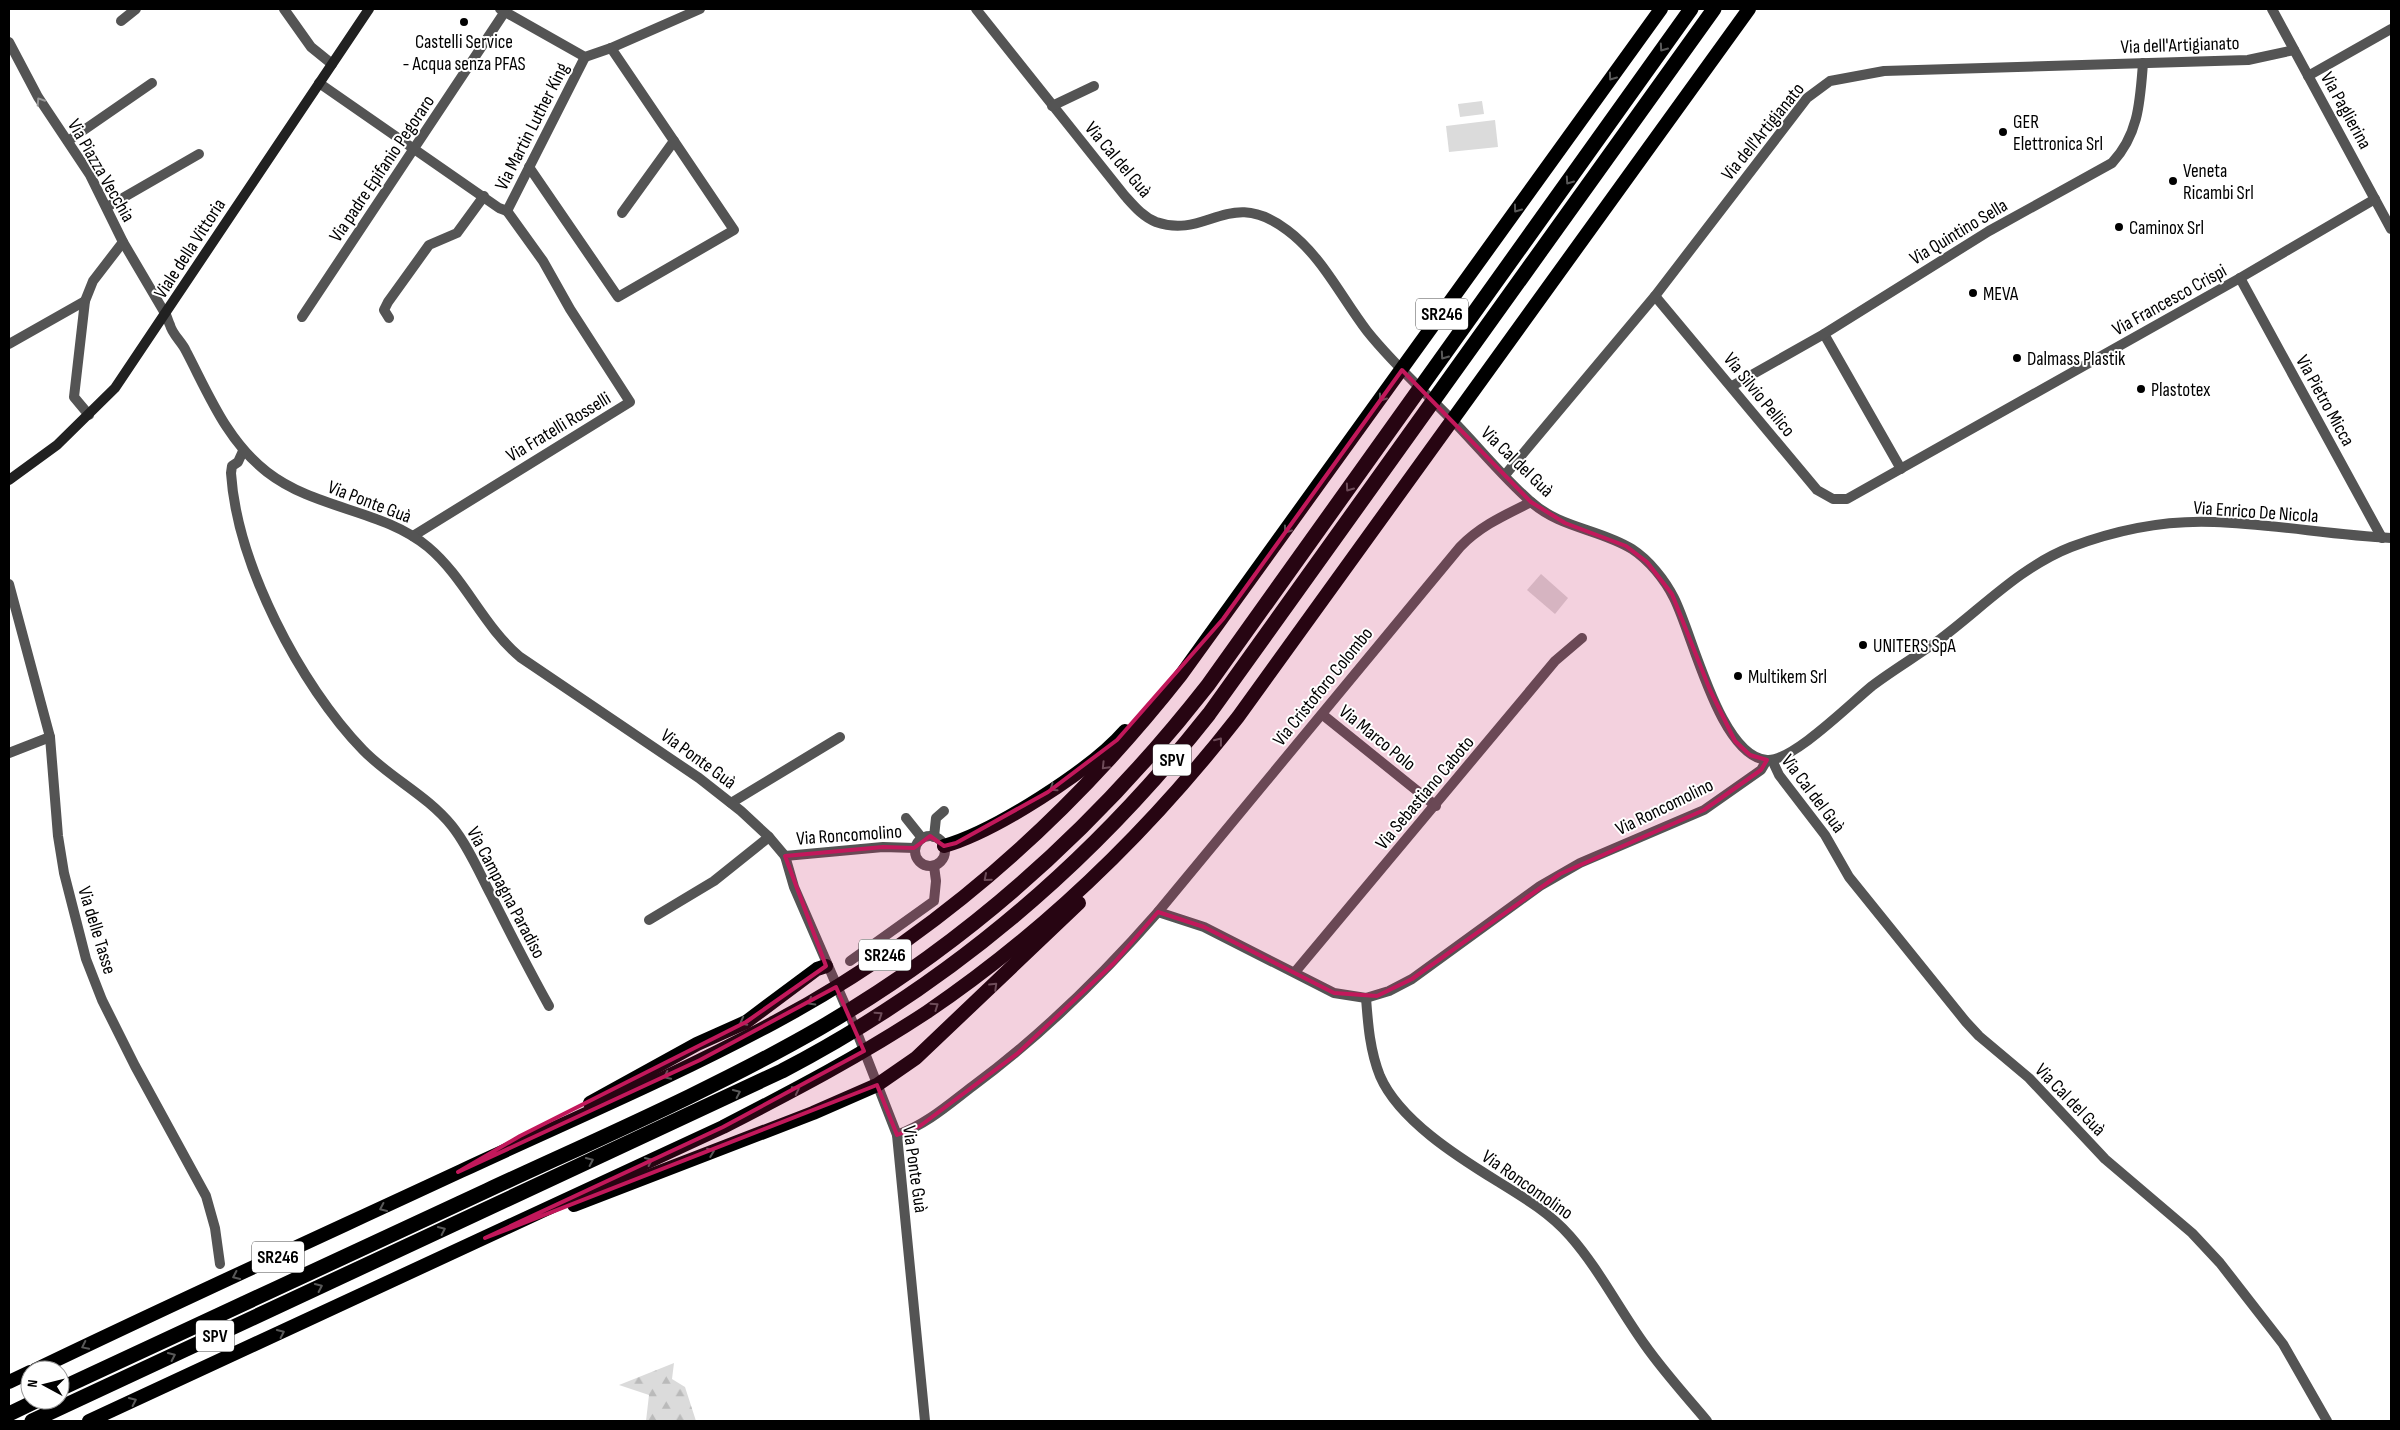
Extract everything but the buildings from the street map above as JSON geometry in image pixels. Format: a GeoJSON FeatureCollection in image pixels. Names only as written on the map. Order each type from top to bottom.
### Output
{"type":"FeatureCollection","features":[{"type":"Feature","properties":{"kind":"highway","name":"SR246"},"geometry":{"type":"LineString","coordinates":[[55,1360],[625,1096],[775,1023],[875,962],[930,923],[988,877],[1073,799],[1150,715],[1223,619],[1661,9]]}},
{"type":"Feature","properties":{"kind":"highway","name":"SPV"},"geometry":{"type":"LineString","coordinates":[[70,1385],[636,1121],[775,1053],[840,1016],[901,977],[962,933],[1028,879],[1119,790],[1208,685],[1691,9]]}},
{"type":"Feature","properties":{"kind":"highway","name":"SPV"},"geometry":{"type":"LineString","coordinates":[[32,1421],[788,1068],[856,1030],[915,992],[1018,913],[1070,867],[1120,818],[1166,768],[1209,714],[1714,9]]}},
{"type":"Feature","properties":{"kind":"highway"},"geometry":{"type":"LineString","coordinates":[[485,1238],[813,1113],[877,1085],[916,1058],[1136,847],[1171,807],[1201,764],[1284,656],[1749,9]]}},
{"type":"Feature","properties":{"kind":"highway"},"geometry":{"type":"LineString","coordinates":[[939,841],[984,830],[1048,792],[1117,740],[1223,619]]}},
{"type":"Feature","properties":{"kind":"highway"},"geometry":{"type":"LineString","coordinates":[[89,1421],[723,1127],[801,1087],[926,1012],[976,977],[1070,899],[1122,850],[1201,764]]}},
{"type":"Feature","properties":{"kind":"highway"},"geometry":{"type":"LineString","coordinates":[[458,1172],[520,1136],[571,1113],[697,1044],[746,1022],[817,969],[826,966]]}},
{"type":"Feature","properties":{"kind":"main road","name":"Viale della Vittoria"},"geometry":{"type":"LineString","coordinates":[[9,480],[57,445],[115,388],[166,315],[369,9]]}},
{"type":"Feature","properties":{"kind":"street"},"geometry":{"type":"LineString","coordinates":[[121,21],[136,9]]}},
{"type":"Feature","properties":{"kind":"street"},"geometry":{"type":"LineString","coordinates":[[284,9],[311,47],[332,64]]}},
{"type":"Feature","properties":{"kind":"street"},"geometry":{"type":"LineString","coordinates":[[502,11],[586,57],[700,9]]}},
{"type":"Feature","properties":{"kind":"street","name":"Via Cal del Guà"},"geometry":{"type":"LineString","coordinates":[[976,9],[1125,196],[1147,217],[1165,224],[1183,225],[1241,211],[1262,214],[1284,227],[1299,239],[1321,265],[1367,330],[1400,368],[1531,502],[1565,523],[1626,546],[1647,562],[1672,594],[1687,627],[1710,690],[1735,741],[1750,755],[1769,760],[1825,834],[1849,877],[1966,1022],[1986,1042],[2029,1078],[2105,1159],[2192,1233],[2220,1263],[2283,1344],[2327,1421]]}},
{"type":"Feature","properties":{"kind":"street","name":"Via Paglierina"},"geometry":{"type":"LineString","coordinates":[[2272,9],[2391,229]]}},
{"type":"Feature","properties":{"kind":"street","name":"Via padre Epifanio Pegoraro"},"geometry":{"type":"LineString","coordinates":[[302,317],[415,150],[502,11]]}},
{"type":"Feature","properties":{"kind":"street"},"geometry":{"type":"LineString","coordinates":[[2308,76],[2391,29]]}},
{"type":"Feature","properties":{"kind":"street","name":"Via Piazza Vecchia"},"geometry":{"type":"LineString","coordinates":[[9,42],[38,97],[68,141],[107,207],[123,242],[166,315]]}},
{"type":"Feature","properties":{"kind":"street"},"geometry":{"type":"LineString","coordinates":[[529,167],[617,296],[734,230],[611,48]]}},
{"type":"Feature","properties":{"kind":"street","name":"Via dell'Artigianato"},"geometry":{"type":"LineString","coordinates":[[1505,476],[1655,296],[1806,98],[1830,81],[1884,70],[2248,60],[2294,50]]}},
{"type":"Feature","properties":{"kind":"street","name":"Via Martin Luther King"},"geometry":{"type":"LineString","coordinates":[[507,211],[586,57]]}},
{"type":"Feature","properties":{"kind":"street","name":"Via Quintino Sella"},"geometry":{"type":"LineString","coordinates":[[1732,386],[1824,334],[1989,231],[2112,163],[2134,130],[2143,63]]}},
{"type":"Feature","properties":{"kind":"street"},"geometry":{"type":"LineString","coordinates":[[68,141],[152,83]]}},
{"type":"Feature","properties":{"kind":"street"},"geometry":{"type":"LineString","coordinates":[[319,83],[499,208],[507,211]]}},
{"type":"Feature","properties":{"kind":"street"},"geometry":{"type":"LineString","coordinates":[[1052,106],[1094,86]]}},
{"type":"Feature","properties":{"kind":"street"},"geometry":{"type":"LineString","coordinates":[[622,213],[674,141]]}},
{"type":"Feature","properties":{"kind":"street"},"geometry":{"type":"LineString","coordinates":[[107,207],[199,154]]}},
{"type":"Feature","properties":{"kind":"street"},"geometry":{"type":"LineString","coordinates":[[389,318],[384,310],[388,302],[429,246],[457,234],[484,196]]}},
{"type":"Feature","properties":{"kind":"street","name":"Via Francesco Crispi"},"geometry":{"type":"LineString","coordinates":[[1847,499],[2240,278],[2375,199]]}},
{"type":"Feature","properties":{"kind":"street","name":"Via Fratelli Rosselli"},"geometry":{"type":"LineString","coordinates":[[413,536],[630,402],[570,309],[542,260],[507,211]]}},
{"type":"Feature","properties":{"kind":"street"},"geometry":{"type":"LineString","coordinates":[[89,415],[74,397],[85,301],[93,281],[123,242]]}},
{"type":"Feature","properties":{"kind":"street","name":"Via Pietro Micca"},"geometry":{"type":"LineString","coordinates":[[2240,278],[2387,538]]}},
{"type":"Feature","properties":{"kind":"street","name":"Via Silvio Pellico"},"geometry":{"type":"LineString","coordinates":[[1655,296],[1817,490],[1833,499],[1847,499]]}},
{"type":"Feature","properties":{"kind":"street"},"geometry":{"type":"LineString","coordinates":[[9,344],[85,301]]}},
{"type":"Feature","properties":{"kind":"street","name":"Via Ponte Guà"},"geometry":{"type":"LineString","coordinates":[[166,315],[226,428],[243,451],[268,473],[295,489],[342,509],[392,525],[413,536],[430,549],[446,566],[501,642],[520,658],[691,772],[731,803],[769,837],[785,856],[794,887],[897,1135],[925,1421]]}},
{"type":"Feature","properties":{"kind":"street"},"geometry":{"type":"LineString","coordinates":[[1824,334],[1901,469]]}},
{"type":"Feature","properties":{"kind":"street","name":"Via Campagna Paradiso"},"geometry":{"type":"LineString","coordinates":[[243,451],[238,462],[232,466],[231,473],[240,528],[260,584],[293,653],[319,696],[355,741],[385,770],[433,806],[458,834],[549,1006]]}},
{"type":"Feature","properties":{"kind":"street","name":"Via Cristoforo Colombo"},"geometry":{"type":"LineString","coordinates":[[897,1135],[920,1126],[1018,1053],[1107,969],[1158,912],[1460,547],[1472,535],[1490,522],[1531,502]]}},
{"type":"Feature","properties":{"kind":"street","name":"Via Enrico De Nicola"},"geometry":{"type":"LineString","coordinates":[[1769,760],[1788,754],[1800,746],[1874,684],[1940,639],[2018,577],[2052,556],[2084,543],[2138,527],[2201,522],[2387,538]]}},
{"type":"Feature","properties":{"kind":"street","name":"Via delle Tasse"},"geometry":{"type":"LineString","coordinates":[[9,584],[23,643],[36,680],[50,738],[58,836],[64,874],[86,959],[102,1000],[135,1066],[206,1196],[215,1228],[220,1264]]}},
{"type":"Feature","properties":{"kind":"street","name":"Via Sebastiano Caboto"},"geometry":{"type":"LineString","coordinates":[[1295,972],[1436,806],[1555,661],[1582,638]]}},
{"type":"Feature","properties":{"kind":"street","name":"Via Marco Polo"},"geometry":{"type":"LineString","coordinates":[[1322,715],[1436,806]]}},
{"type":"Feature","properties":{"kind":"street"},"geometry":{"type":"LineString","coordinates":[[9,753],[50,738]]}},
{"type":"Feature","properties":{"kind":"street"},"geometry":{"type":"LineString","coordinates":[[731,803],[840,738]]}},
{"type":"Feature","properties":{"kind":"street","name":"Via Roncomolino"},"geometry":{"type":"LineString","coordinates":[[1158,912],[1204,927],[1334,993],[1366,998],[1390,991],[1412,979],[1540,886],[1580,863],[1704,810],[1761,770],[1769,760]]}},
{"type":"Feature","properties":{"kind":"street"},"geometry":{"type":"LineString","coordinates":[[850,961],[934,901],[936,881],[934,866],[944,856],[939,841],[936,818],[944,811]]}},
{"type":"Feature","properties":{"kind":"street"},"geometry":{"type":"LineString","coordinates":[[906,818],[922,838]]}},
{"type":"Feature","properties":{"kind":"street"},"geometry":{"type":"LineString","coordinates":[[649,920],[714,881],[769,837]]}},
{"type":"Feature","properties":{"kind":"street","name":"Via Roncomolino"},"geometry":{"type":"LineString","coordinates":[[934,866],[920,862],[915,853],[915,848],[922,838],[939,841]]}},
{"type":"Feature","properties":{"kind":"street","name":"Via Roncomolino"},"geometry":{"type":"LineString","coordinates":[[785,856],[882,847],[915,848]]}},
{"type":"Feature","properties":{"kind":"street","name":"Via Roncomolino"},"geometry":{"type":"LineString","coordinates":[[1366,998],[1369,1035],[1380,1076],[1389,1092],[1429,1134],[1457,1156],[1545,1213],[1568,1234],[1597,1269],[1645,1345],[1707,1421]]}},
{"type":"Feature","properties":{"kind":"highlighted area"},"geometry":{"type":"Polygon","coordinates":[[[1402,370],[1531,502],[1565,523],[1626,546],[1647,562],[1672,594],[1710,690],[1735,741],[1750,755],[1767,760],[1761,770],[1704,810],[1560,874],[1412,979],[1377,996],[1334,993],[1204,927],[1158,912],[1114,963],[1018,1053],[920,1126],[897,1135],[877,1085],[485,1238],[723,1127],[864,1051],[836,987],[700,1060],[458,1172],[520,1136],[746,1022],[826,966],[785,856],[883,847],[914,848],[930,836],[944,846],[956,843],[1048,792],[1117,740],[1223,619],[1402,370]]]}},
{"type":"Feature","properties":{"kind":"green space"},"geometry":{"type":"Polygon","coordinates":[[[1482,101],[1484,114],[1460,117],[1458,104],[1482,101]]]}},
{"type":"Feature","properties":{"kind":"green space"},"geometry":{"type":"Polygon","coordinates":[[[1495,120],[1498,147],[1449,152],[1446,126],[1495,120]]]}},
{"type":"Feature","properties":{"kind":"green space"},"geometry":{"type":"Polygon","coordinates":[[[1541,574],[1568,598],[1555,614],[1527,590],[1541,574]]]}},
{"type":"Feature","properties":{"kind":"green space"},"geometry":{"type":"Polygon","coordinates":[[[674,1363],[672,1379],[685,1387],[696,1421],[646,1421],[649,1395],[619,1385],[674,1363]]]}},
{"type":"Feature","properties":{"kind":"place","name":"Castelli Service - Acqua senza PFAS"},"geometry":{"type":"Point","coordinates":[464,22]}},
{"type":"Feature","properties":{"kind":"place","name":"GER Elettronica Srl"},"geometry":{"type":"Point","coordinates":[2003,132]}},
{"type":"Feature","properties":{"kind":"place","name":"Veneta Ricambi Srl"},"geometry":{"type":"Point","coordinates":[2173,181]}},
{"type":"Feature","properties":{"kind":"place","name":"Caminox Srl"},"geometry":{"type":"Point","coordinates":[2119,227]}},
{"type":"Feature","properties":{"kind":"place","name":"MEVA"},"geometry":{"type":"Point","coordinates":[1973,293]}},
{"type":"Feature","properties":{"kind":"place","name":"Dalmass Plastik"},"geometry":{"type":"Point","coordinates":[2017,358]}},
{"type":"Feature","properties":{"kind":"place","name":"Plastotex"},"geometry":{"type":"Point","coordinates":[2141,389]}},
{"type":"Feature","properties":{"kind":"place","name":"UNITERS SpA"},"geometry":{"type":"Point","coordinates":[1863,645]}},
{"type":"Feature","properties":{"kind":"place","name":"Multikem Srl"},"geometry":{"type":"Point","coordinates":[1738,676]}}]}
